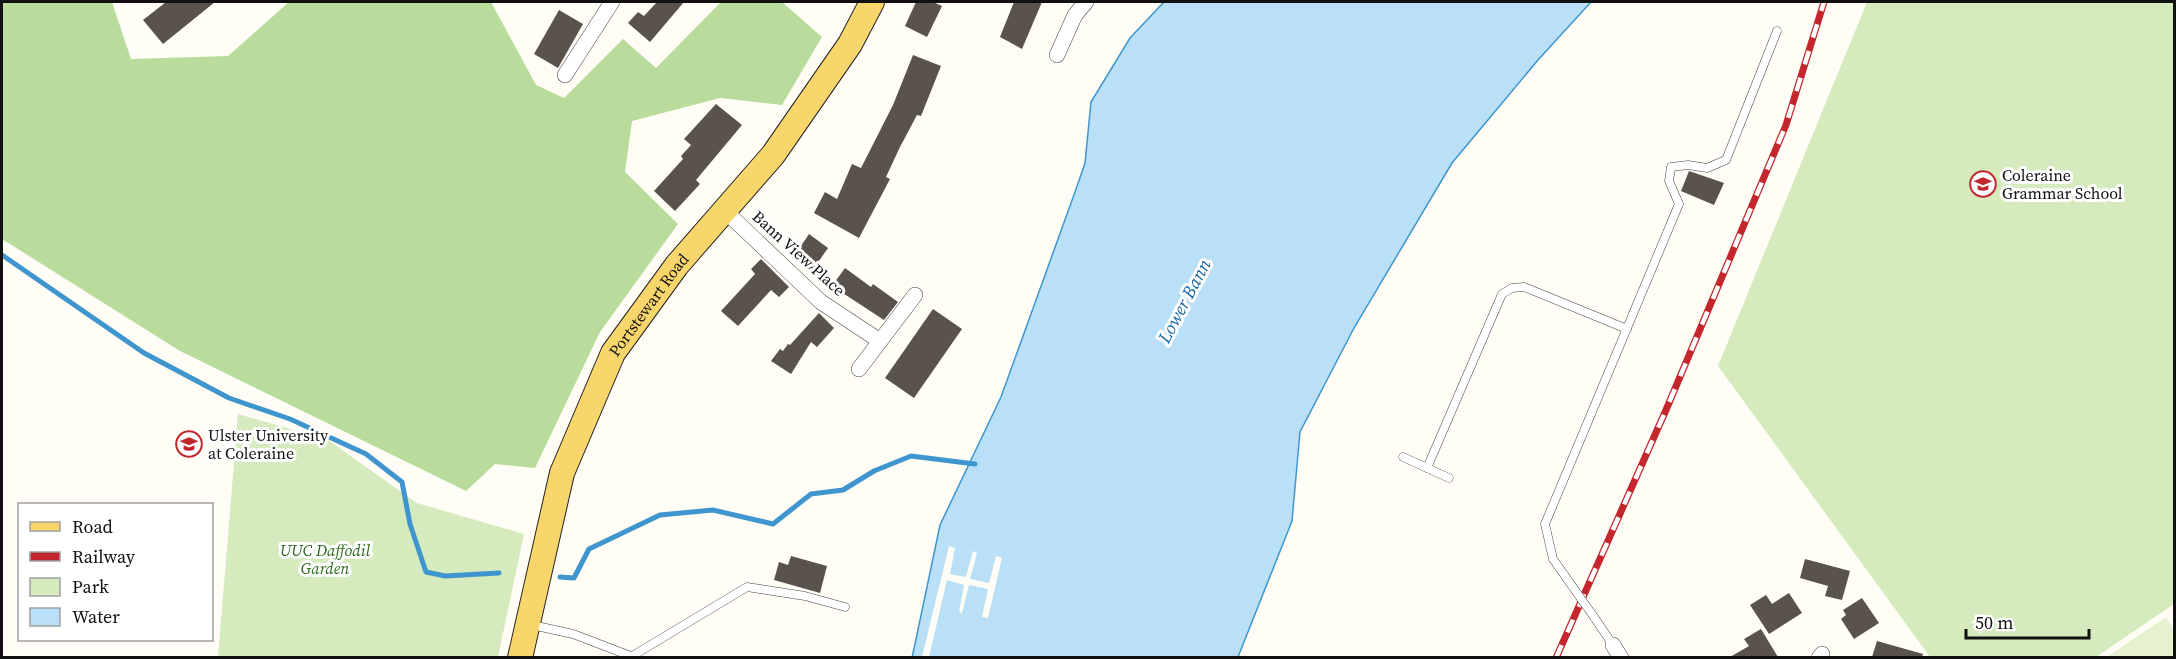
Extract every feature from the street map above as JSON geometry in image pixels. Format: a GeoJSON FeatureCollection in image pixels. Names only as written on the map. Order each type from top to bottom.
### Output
{"type":"FeatureCollection","features":[{"type":"Feature","properties":{"kind":"main road","name":"Portstewart Road"},"geometry":{"type":"LineString","coordinates":[[520,657],[562,473],[613,353],[677,265],[772,155],[850,44],[872,2]]}},
{"type":"Feature","properties":{"kind":"street"},"geometry":{"type":"LineString","coordinates":[[565,75],[612,2]]}},
{"type":"Feature","properties":{"kind":"street"},"geometry":{"type":"LineString","coordinates":[[1057,55],[1075,15],[1086,2]]}},
{"type":"Feature","properties":{"kind":"street","name":"Bann View Place"},"geometry":{"type":"LineString","coordinates":[[724,210],[821,302],[880,341]]}},
{"type":"Feature","properties":{"kind":"street"},"geometry":{"type":"LineString","coordinates":[[859,369],[915,295]]}},
{"type":"Feature","properties":{"kind":"lane"},"geometry":{"type":"LineString","coordinates":[[1617,651],[1553,560],[1545,524],[1679,204],[1669,180],[1671,167],[1688,165],[1707,168],[1726,160],[1777,31]]}},
{"type":"Feature","properties":{"kind":"lane"},"geometry":{"type":"LineString","coordinates":[[1427,468],[1502,294],[1512,288],[1524,287],[1627,329]]}},
{"type":"Feature","properties":{"kind":"lane"},"geometry":{"type":"LineString","coordinates":[[1403,457],[1449,477]]}},
{"type":"Feature","properties":{"kind":"lane"},"geometry":{"type":"LineString","coordinates":[[527,624],[573,634],[635,656],[747,587],[805,596],[844,607]]}},
{"type":"Feature","properties":{"kind":"green space"},"geometry":{"type":"Polygon","coordinates":[[[2,2],[112,2],[131,59],[228,56],[289,2],[491,2],[536,85],[564,98],[623,39],[656,68],[721,2],[782,2],[822,37],[782,105],[720,98],[632,121],[625,172],[678,224],[600,332],[535,468],[495,464],[466,491],[180,351],[2,239],[2,2]]]}},
{"type":"Feature","properties":{"kind":"green space","name":"Coleraine Grammar School"},"geometry":{"type":"Polygon","coordinates":[[[1867,2],[2174,2],[2174,604],[2096,657],[1930,657],[1718,366],[1867,2]]]}},
{"type":"Feature","properties":{"kind":"green space","name":"UUC Daffodil Garden"},"geometry":{"type":"Polygon","coordinates":[[[238,414],[328,440],[417,503],[524,534],[498,657],[218,657],[238,414]]]}},
{"type":"Feature","properties":{"kind":"green space"},"geometry":{"type":"Polygon","coordinates":[[[2166,617],[2174,630],[2174,657],[2107,657],[2166,617]]]}},
{"type":"Feature","properties":{"kind":"water","name":"Lower Bann"},"geometry":{"type":"Polygon","coordinates":[[[1164,2],[1591,2],[1538,60],[1452,163],[1354,328],[1300,432],[1292,521],[1238,657],[912,658],[940,525],[1001,397],[1075,192],[1085,163],[1091,102],[1130,38],[1164,2]]]}},
{"type":"Feature","properties":{"kind":"pier"},"geometry":{"type":"Polygon","coordinates":[[[949,546],[955,548],[950,574],[966,577],[973,551],[977,553],[970,579],[989,583],[996,556],[1002,558],[988,618],[982,617],[988,589],[969,585],[962,613],[959,612],[964,585],[947,580],[929,657],[922,657],[949,546]]]}},
{"type":"Feature","properties":{"kind":"building"},"geometry":{"type":"Polygon","coordinates":[[[166,2],[215,2],[163,44],[143,20],[166,2]]]}},
{"type":"Feature","properties":{"kind":"building"},"geometry":{"type":"Polygon","coordinates":[[[657,2],[684,2],[650,42],[628,23],[638,12],[644,16],[657,2]]]}},
{"type":"Feature","properties":{"kind":"building"},"geometry":{"type":"Polygon","coordinates":[[[916,2],[933,2],[942,6],[927,37],[905,26],[916,2]]]}},
{"type":"Feature","properties":{"kind":"building"},"geometry":{"type":"Polygon","coordinates":[[[1014,2],[1042,2],[1022,49],[1000,37],[1014,2]]]}},
{"type":"Feature","properties":{"kind":"building"},"geometry":{"type":"Polygon","coordinates":[[[559,10],[583,24],[558,68],[534,54],[559,10]]]}},
{"type":"Feature","properties":{"kind":"building"},"geometry":{"type":"Polygon","coordinates":[[[913,55],[941,66],[921,116],[917,115],[900,147],[886,177],[890,179],[859,238],[814,213],[825,192],[837,199],[852,164],[861,168],[893,105],[913,55]]]}},
{"type":"Feature","properties":{"kind":"building"},"geometry":{"type":"Polygon","coordinates":[[[716,104],[742,125],[696,180],[700,184],[675,211],[654,191],[683,159],[681,156],[691,145],[684,139],[716,104]]]}},
{"type":"Feature","properties":{"kind":"building"},"geometry":{"type":"Polygon","coordinates":[[[1689,171],[1724,183],[1714,205],[1681,191],[1689,171]]]}},
{"type":"Feature","properties":{"kind":"building"},"geometry":{"type":"Polygon","coordinates":[[[809,234],[828,248],[812,271],[793,258],[809,234]]]}},
{"type":"Feature","properties":{"kind":"building"},"geometry":{"type":"Polygon","coordinates":[[[761,259],[789,287],[779,297],[771,290],[738,326],[721,311],[755,274],[751,269],[761,259]]]}},
{"type":"Feature","properties":{"kind":"building"},"geometry":{"type":"Polygon","coordinates":[[[845,268],[871,287],[873,284],[898,302],[884,320],[832,286],[845,268]]]}},
{"type":"Feature","properties":{"kind":"building"},"geometry":{"type":"Polygon","coordinates":[[[933,309],[962,329],[914,398],[885,378],[933,309]]]}},
{"type":"Feature","properties":{"kind":"building"},"geometry":{"type":"Polygon","coordinates":[[[819,313],[834,328],[817,347],[811,342],[791,374],[771,361],[780,349],[783,351],[788,344],[790,345],[819,313]]]}},
{"type":"Feature","properties":{"kind":"building"},"geometry":{"type":"Polygon","coordinates":[[[791,556],[827,566],[820,593],[774,580],[779,562],[788,565],[791,556]]]}},
{"type":"Feature","properties":{"kind":"building"},"geometry":{"type":"Polygon","coordinates":[[[1805,559],[1850,571],[1842,600],[1825,596],[1828,586],[1800,578],[1805,559]]]}},
{"type":"Feature","properties":{"kind":"building"},"geometry":{"type":"Polygon","coordinates":[[[1789,593],[1802,613],[1769,634],[1750,605],[1766,595],[1772,604],[1789,593]]]}},
{"type":"Feature","properties":{"kind":"building"},"geometry":{"type":"Polygon","coordinates":[[[1862,598],[1879,623],[1854,639],[1841,619],[1846,615],[1843,610],[1862,598]]]}},
{"type":"Feature","properties":{"kind":"building"},"geometry":{"type":"Polygon","coordinates":[[[1761,629],[1778,657],[1730,657],[1749,646],[1744,639],[1761,629]]]}},
{"type":"Feature","properties":{"kind":"building"},"geometry":{"type":"Polygon","coordinates":[[[1877,641],[1923,654],[1922,657],[1872,657],[1877,641]]]}},
{"type":"Feature","properties":{"kind":"waterway"},"geometry":{"type":"LineString","coordinates":[[2,255],[144,353],[229,398],[290,419],[366,454],[402,482],[410,524],[426,572],[445,576],[499,573]]}},
{"type":"Feature","properties":{"kind":"waterway"},"geometry":{"type":"LineString","coordinates":[[560,577],[574,578],[589,549],[660,515],[713,510],[773,524],[811,494],[843,490],[874,471],[911,456],[975,464]]}},
{"type":"Feature","properties":{"kind":"railway"},"geometry":{"type":"LineString","coordinates":[[1556,658],[1666,410],[1786,125],[1824,2]]}},
{"type":"Feature","properties":{"kind":"place","name":"Coleraine Grammar School"},"geometry":{"type":"Point","coordinates":[1983,184]}},
{"type":"Feature","properties":{"kind":"place","name":"Ulster University at Coleraine"},"geometry":{"type":"Point","coordinates":[189,444]}}]}
